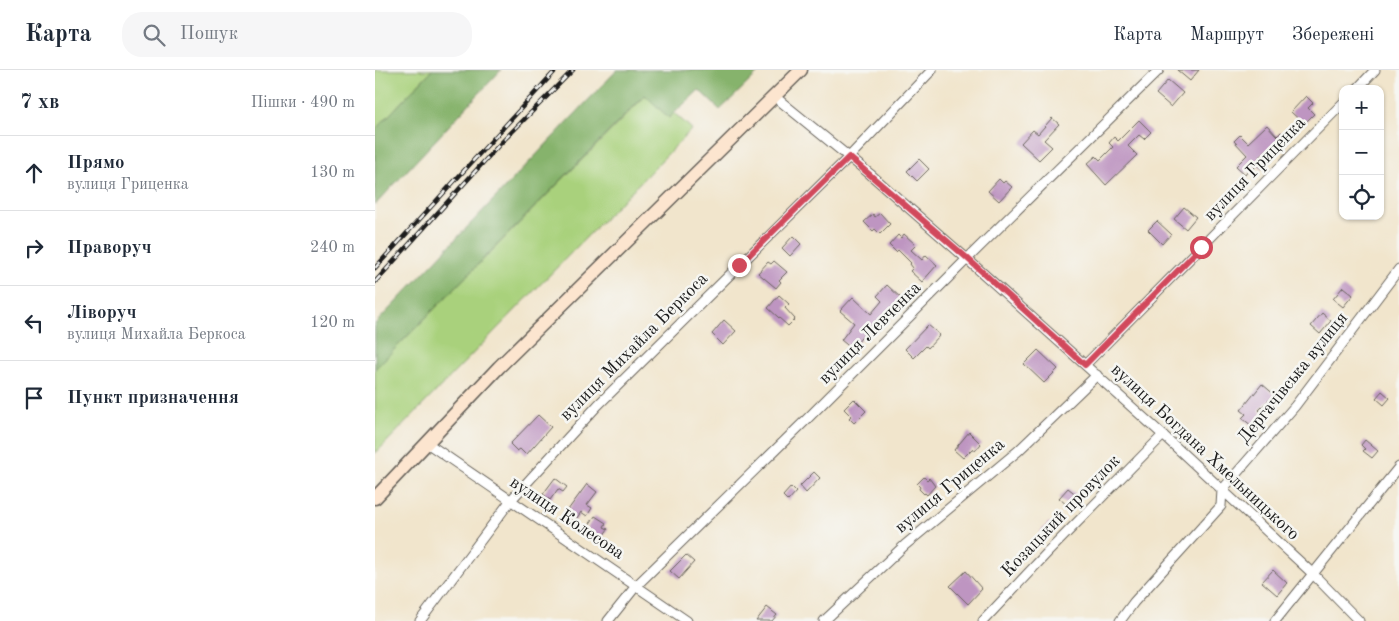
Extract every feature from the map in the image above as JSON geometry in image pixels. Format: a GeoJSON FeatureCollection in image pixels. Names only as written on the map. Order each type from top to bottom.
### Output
{"type":"FeatureCollection","features":[{"type":"Feature","properties":{"kind":"main road"},"geometry":{"type":"LineString","coordinates":[[375,498],[506,360],[801,70]]}},
{"type":"Feature","properties":{"kind":"street","name":"вулиця Михайла Беркоса"},"geometry":{"type":"LineString","coordinates":[[419,621],[511,500],[598,405],[849,157],[932,70]]}},
{"type":"Feature","properties":{"kind":"street","name":"вулиця Левченка"},"geometry":{"type":"LineString","coordinates":[[608,621],[636,586],[1159,70]]}},
{"type":"Feature","properties":{"kind":"street"},"geometry":{"type":"LineString","coordinates":[[1361,85],[1375,70]]}},
{"type":"Feature","properties":{"kind":"street","name":"вулиця Богдана Хмельницького"},"geometry":{"type":"LineString","coordinates":[[774,96],[967,258],[1163,435],[1312,573],[1359,621]]}},
{"type":"Feature","properties":{"kind":"street","name":"вулиця Гриценка"},"geometry":{"type":"LineString","coordinates":[[1085,365],[1339,107]]}},
{"type":"Feature","properties":{"kind":"street","name":"Дергачівська вулиця"},"geometry":{"type":"LineString","coordinates":[[1120,621],[1134,602],[1221,506],[1222,490],[1295,406],[1399,269]]}},
{"type":"Feature","properties":{"kind":"street","name":"вулиця Гриценка"},"geometry":{"type":"LineString","coordinates":[[824,621],[905,545],[1018,451],[1097,375]]}},
{"type":"Feature","properties":{"kind":"street","name":"Козацький провулок"},"geometry":{"type":"LineString","coordinates":[[983,621],[1163,435]]}},
{"type":"Feature","properties":{"kind":"street","name":"вулиця Колесова"},"geometry":{"type":"LineString","coordinates":[[427,443],[687,621]]}},
{"type":"Feature","properties":{"kind":"street"},"geometry":{"type":"LineString","coordinates":[[1275,621],[1399,467]]}},
{"type":"Feature","properties":{"kind":"green space"},"geometry":{"type":"Polygon","coordinates":[[[375,70],[432,70],[375,130],[375,70]]]}},
{"type":"Feature","properties":{"kind":"green space"},"geometry":{"type":"Polygon","coordinates":[[[432,70],[501,70],[375,205],[375,130],[432,70]]]}},
{"type":"Feature","properties":{"kind":"green space"},"geometry":{"type":"Polygon","coordinates":[[[617,70],[761,70],[720,110],[699,90],[669,118],[645,95],[375,369],[375,324],[617,70]]]}},
{"type":"Feature","properties":{"kind":"green space"},"geometry":{"type":"Polygon","coordinates":[[[646,95],[669,118],[674,113],[692,129],[375,454],[375,369],[646,95]]]}},
{"type":"Feature","properties":{"kind":"building"},"geometry":{"type":"Polygon","coordinates":[[[1177,70],[1199,70],[1190,81],[1177,70]]]}},
{"type":"Feature","properties":{"kind":"building"},"geometry":{"type":"Polygon","coordinates":[[[1168,80],[1183,93],[1171,107],[1156,94],[1168,80]]]}},
{"type":"Feature","properties":{"kind":"building"},"geometry":{"type":"Polygon","coordinates":[[[1306,96],[1313,103],[1308,108],[1314,114],[1304,124],[1291,112],[1306,96]]]}},
{"type":"Feature","properties":{"kind":"building"},"geometry":{"type":"Polygon","coordinates":[[[1052,118],[1059,124],[1044,140],[1052,147],[1039,160],[1021,143],[1033,130],[1038,134],[1052,118]]]}},
{"type":"Feature","properties":{"kind":"building"},"geometry":{"type":"Polygon","coordinates":[[[1139,120],[1151,132],[1144,139],[1139,135],[1128,146],[1137,155],[1106,185],[1087,164],[1096,156],[1100,160],[1113,147],[1109,143],[1114,137],[1118,141],[1139,120]]]}},
{"type":"Feature","properties":{"kind":"building"},"geometry":{"type":"Polygon","coordinates":[[[1267,125],[1277,136],[1281,132],[1289,141],[1281,151],[1274,144],[1259,157],[1267,164],[1262,169],[1257,165],[1245,174],[1236,166],[1247,155],[1234,141],[1240,135],[1248,143],[1267,125]]]}},
{"type":"Feature","properties":{"kind":"building"},"geometry":{"type":"Polygon","coordinates":[[[919,159],[929,169],[917,181],[907,171],[919,159]]]}},
{"type":"Feature","properties":{"kind":"building"},"geometry":{"type":"Polygon","coordinates":[[[999,179],[1012,187],[999,201],[988,191],[999,179]]]}},
{"type":"Feature","properties":{"kind":"building"},"geometry":{"type":"Polygon","coordinates":[[[1184,207],[1196,217],[1186,229],[1174,219],[1184,207]]]}},
{"type":"Feature","properties":{"kind":"building"},"geometry":{"type":"Polygon","coordinates":[[[880,213],[890,224],[880,234],[875,229],[873,231],[864,222],[873,214],[875,217],[880,213]]]}},
{"type":"Feature","properties":{"kind":"building"},"geometry":{"type":"Polygon","coordinates":[[[1157,221],[1171,234],[1162,244],[1148,230],[1157,221]]]}},
{"type":"Feature","properties":{"kind":"building"},"geometry":{"type":"Polygon","coordinates":[[[904,234],[916,245],[911,250],[922,260],[926,255],[937,265],[922,282],[910,271],[913,268],[911,263],[898,250],[896,252],[889,245],[898,235],[901,238],[904,234]]]}},
{"type":"Feature","properties":{"kind":"building"},"geometry":{"type":"Polygon","coordinates":[[[793,236],[801,244],[790,256],[782,248],[793,236]]]}},
{"type":"Feature","properties":{"kind":"building"},"geometry":{"type":"Polygon","coordinates":[[[774,261],[787,272],[779,280],[781,282],[776,288],[758,273],[768,262],[771,264],[774,261]]]}},
{"type":"Feature","properties":{"kind":"building"},"geometry":{"type":"Polygon","coordinates":[[[887,285],[903,300],[877,332],[871,326],[852,349],[841,340],[854,323],[840,311],[853,297],[871,314],[882,301],[877,296],[887,285]]]}},
{"type":"Feature","properties":{"kind":"building"},"geometry":{"type":"Polygon","coordinates":[[[1343,287],[1353,295],[1343,307],[1333,299],[1343,287]]]}},
{"type":"Feature","properties":{"kind":"building"},"geometry":{"type":"Polygon","coordinates":[[[779,295],[789,304],[785,308],[795,319],[788,326],[768,308],[779,295]]]}},
{"type":"Feature","properties":{"kind":"building"},"geometry":{"type":"Polygon","coordinates":[[[1322,313],[1331,321],[1320,334],[1311,326],[1322,313]]]}},
{"type":"Feature","properties":{"kind":"building"},"geometry":{"type":"Polygon","coordinates":[[[724,320],[736,331],[723,345],[712,334],[724,320]]]}},
{"type":"Feature","properties":{"kind":"building"},"geometry":{"type":"Polygon","coordinates":[[[928,325],[940,335],[928,348],[926,346],[914,358],[905,349],[928,325]]]}},
{"type":"Feature","properties":{"kind":"building"},"geometry":{"type":"Polygon","coordinates":[[[1038,350],[1058,369],[1044,383],[1024,364],[1038,350]]]}},
{"type":"Feature","properties":{"kind":"building"},"geometry":{"type":"Polygon","coordinates":[[[1262,384],[1276,396],[1259,410],[1262,413],[1252,426],[1242,418],[1246,414],[1241,410],[1262,384]]]}},
{"type":"Feature","properties":{"kind":"building"},"geometry":{"type":"Polygon","coordinates":[[[1382,391],[1390,398],[1384,405],[1376,398],[1382,391]]]}},
{"type":"Feature","properties":{"kind":"building"},"geometry":{"type":"Polygon","coordinates":[[[854,399],[866,411],[854,423],[849,418],[851,416],[844,409],[854,399]]]}},
{"type":"Feature","properties":{"kind":"building"},"geometry":{"type":"Polygon","coordinates":[[[538,415],[551,427],[526,455],[520,449],[517,451],[510,444],[538,415]]]}},
{"type":"Feature","properties":{"kind":"building"},"geometry":{"type":"Polygon","coordinates":[[[969,432],[981,444],[975,451],[973,448],[963,458],[954,450],[969,432]]]}},
{"type":"Feature","properties":{"kind":"building"},"geometry":{"type":"Polygon","coordinates":[[[1365,440],[1378,451],[1372,458],[1363,451],[1365,449],[1361,445],[1365,440]]]}},
{"type":"Feature","properties":{"kind":"building"},"geometry":{"type":"Polygon","coordinates":[[[814,472],[820,478],[806,493],[800,486],[814,472]]]}},
{"type":"Feature","properties":{"kind":"building"},"geometry":{"type":"Polygon","coordinates":[[[924,477],[927,480],[929,478],[935,486],[927,495],[919,489],[920,487],[917,484],[924,477]]]}},
{"type":"Feature","properties":{"kind":"building"},"geometry":{"type":"Polygon","coordinates":[[[555,478],[567,487],[563,492],[558,489],[550,500],[543,494],[555,478]]]}},
{"type":"Feature","properties":{"kind":"building"},"geometry":{"type":"Polygon","coordinates":[[[587,484],[597,492],[587,505],[592,508],[587,516],[581,512],[575,521],[565,514],[587,484]]]}},
{"type":"Feature","properties":{"kind":"building"},"geometry":{"type":"Polygon","coordinates":[[[791,487],[796,492],[788,501],[783,496],[791,487]]]}},
{"type":"Feature","properties":{"kind":"building"},"geometry":{"type":"Polygon","coordinates":[[[1068,488],[1078,496],[1069,507],[1059,498],[1068,488]]]}},
{"type":"Feature","properties":{"kind":"building"},"geometry":{"type":"Polygon","coordinates":[[[595,516],[606,523],[604,527],[608,529],[601,539],[587,528],[595,516]]]}},
{"type":"Feature","properties":{"kind":"building"},"geometry":{"type":"Polygon","coordinates":[[[1049,522],[1054,527],[1044,537],[1039,533],[1049,522]]]}},
{"type":"Feature","properties":{"kind":"building"},"geometry":{"type":"Polygon","coordinates":[[[686,555],[694,562],[679,579],[670,571],[686,555]]]}},
{"type":"Feature","properties":{"kind":"building"},"geometry":{"type":"Polygon","coordinates":[[[1273,570],[1287,583],[1277,595],[1262,582],[1273,570]]]}},
{"type":"Feature","properties":{"kind":"building"},"geometry":{"type":"Polygon","coordinates":[[[966,571],[982,589],[968,604],[950,586],[966,571]]]}},
{"type":"Feature","properties":{"kind":"building"},"geometry":{"type":"Polygon","coordinates":[[[767,607],[777,615],[772,621],[756,621],[767,607]]]}},
{"type":"Feature","properties":{"kind":"railway"},"geometry":{"type":"LineString","coordinates":[[375,268],[556,70]]}},
{"type":"Feature","properties":{"kind":"railway"},"geometry":{"type":"LineString","coordinates":[[375,282],[499,145],[573,70]]}},
{"type":"Feature","properties":{"kind":"route"},"geometry":{"type":"LineString","coordinates":[[739,265],[849,157],[967,258],[1085,365],[1201,247]]}}]}
